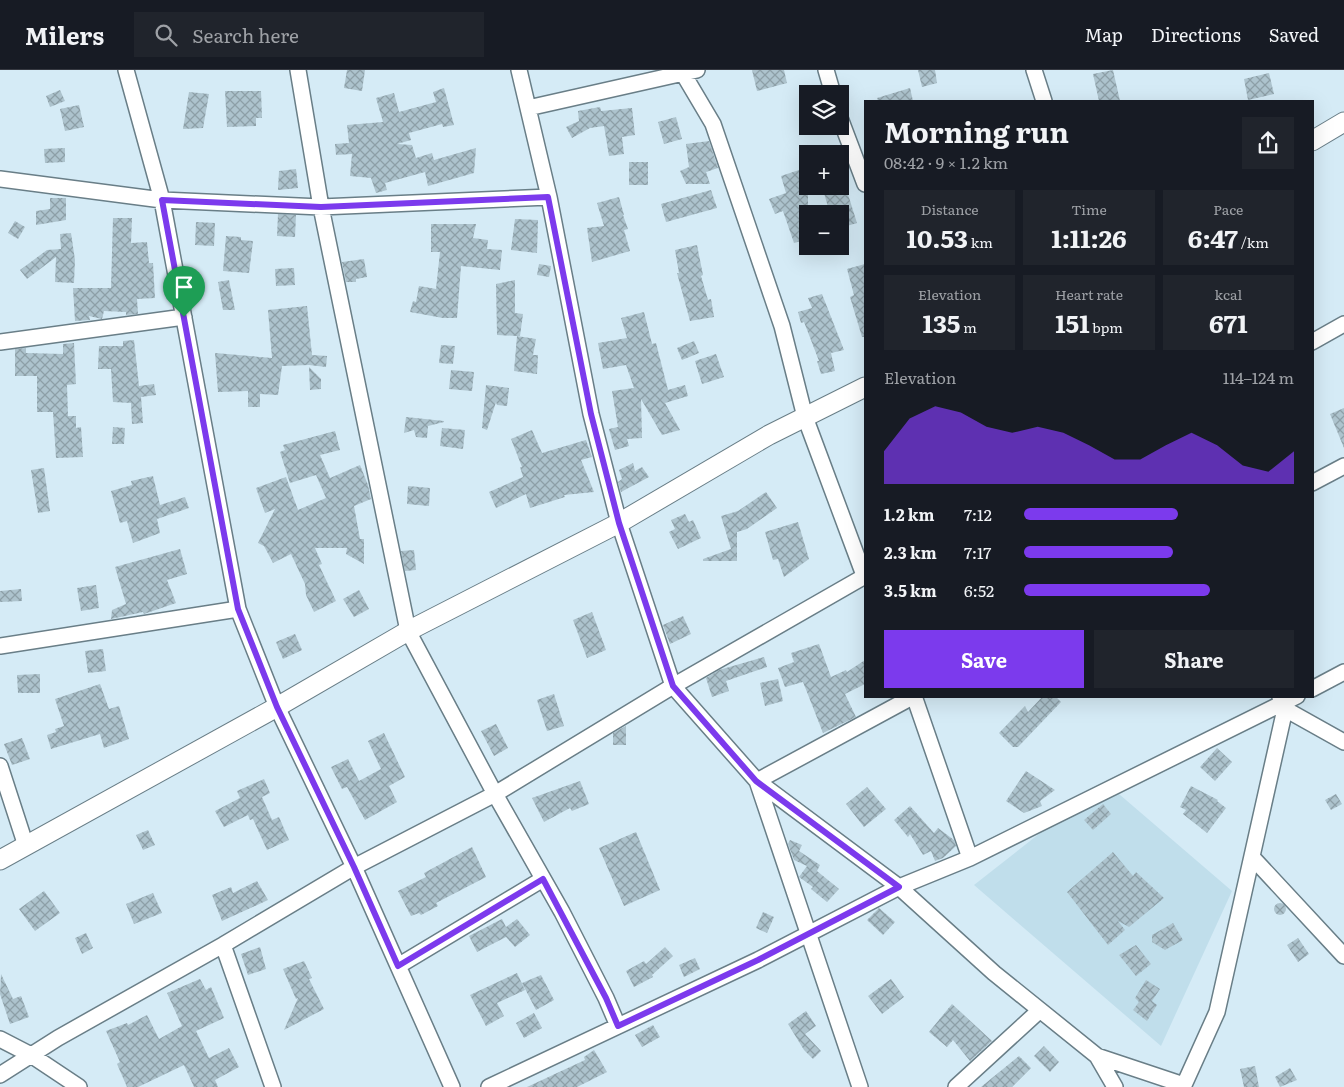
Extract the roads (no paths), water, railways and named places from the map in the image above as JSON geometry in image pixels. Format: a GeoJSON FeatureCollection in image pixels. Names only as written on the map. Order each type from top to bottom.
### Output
{"type":"FeatureCollection","features":[{"type":"Feature","properties":{"kind":"street"},"geometry":{"type":"LineString","coordinates":[[126,70],[162,200],[238,609],[277,707],[354,867],[452,1087]]}},
{"type":"Feature","properties":{"kind":"street"},"geometry":{"type":"LineString","coordinates":[[298,70],[321,207],[408,631],[495,794],[543,879],[606,998],[618,1026]]}},
{"type":"Feature","properties":{"kind":"street"},"geometry":{"type":"LineString","coordinates":[[519,70],[548,197],[591,414],[619,523],[673,686],[756,781],[899,887],[994,973],[1097,1056],[1185,1086],[1217,1012],[1252,857],[1282,703]]}},
{"type":"Feature","properties":{"kind":"street"},"geometry":{"type":"LineString","coordinates":[[826,70],[830,85]]}},
{"type":"Feature","properties":{"kind":"street"},"geometry":{"type":"LineString","coordinates":[[1034,70],[1044,100]]}},
{"type":"Feature","properties":{"kind":"street"},"geometry":{"type":"LineString","coordinates":[[528,108],[686,71],[714,124],[782,326],[805,416],[864,574]]}},
{"type":"Feature","properties":{"kind":"street"},"geometry":{"type":"LineString","coordinates":[[1314,140],[1344,122]]}},
{"type":"Feature","properties":{"kind":"street"},"geometry":{"type":"LineString","coordinates":[[846,135],[864,181]]}},
{"type":"Feature","properties":{"kind":"street"},"geometry":{"type":"LineString","coordinates":[[0,179],[162,200],[321,207],[548,197]]}},
{"type":"Feature","properties":{"kind":"street"},"geometry":{"type":"LineString","coordinates":[[0,342],[184,317]]}},
{"type":"Feature","properties":{"kind":"street"},"geometry":{"type":"LineString","coordinates":[[1314,341],[1344,324]]}},
{"type":"Feature","properties":{"kind":"street"},"geometry":{"type":"LineString","coordinates":[[0,860],[277,707],[408,631],[619,523],[805,416],[864,387]]}},
{"type":"Feature","properties":{"kind":"street"},"geometry":{"type":"LineString","coordinates":[[1314,482],[1344,466]]}},
{"type":"Feature","properties":{"kind":"street"},"geometry":{"type":"LineString","coordinates":[[0,1074],[354,867],[495,794],[673,686],[864,578]]}},
{"type":"Feature","properties":{"kind":"street"},"geometry":{"type":"LineString","coordinates":[[0,646],[238,609]]}},
{"type":"Feature","properties":{"kind":"street"},"geometry":{"type":"LineString","coordinates":[[1314,688],[1344,672]]}},
{"type":"Feature","properties":{"kind":"street"},"geometry":{"type":"LineString","coordinates":[[756,781],[910,698]]}},
{"type":"Feature","properties":{"kind":"street"},"geometry":{"type":"LineString","coordinates":[[915,698],[970,858]]}},
{"type":"Feature","properties":{"kind":"street"},"geometry":{"type":"LineString","coordinates":[[489,1087],[808,934],[899,887],[970,858],[1282,703]]}},
{"type":"Feature","properties":{"kind":"street"},"geometry":{"type":"LineString","coordinates":[[1282,703],[1344,742]]}},
{"type":"Feature","properties":{"kind":"street"},"geometry":{"type":"LineString","coordinates":[[0,766],[26,846]]}},
{"type":"Feature","properties":{"kind":"street"},"geometry":{"type":"LineString","coordinates":[[756,781],[860,1087]]}},
{"type":"Feature","properties":{"kind":"street"},"geometry":{"type":"LineString","coordinates":[[1252,857],[1344,956]]}},
{"type":"Feature","properties":{"kind":"street"},"geometry":{"type":"LineString","coordinates":[[398,966],[543,879]]}},
{"type":"Feature","properties":{"kind":"street"},"geometry":{"type":"LineString","coordinates":[[223,945],[273,1087]]}},
{"type":"Feature","properties":{"kind":"street"},"geometry":{"type":"LineString","coordinates":[[956,1087],[1040,1010]]}},
{"type":"Feature","properties":{"kind":"street"},"geometry":{"type":"LineString","coordinates":[[0,1039],[31,1055],[79,1087]]}},
{"type":"Feature","properties":{"kind":"street"},"geometry":{"type":"LineString","coordinates":[[1097,1056],[1115,1087]]}}]}
